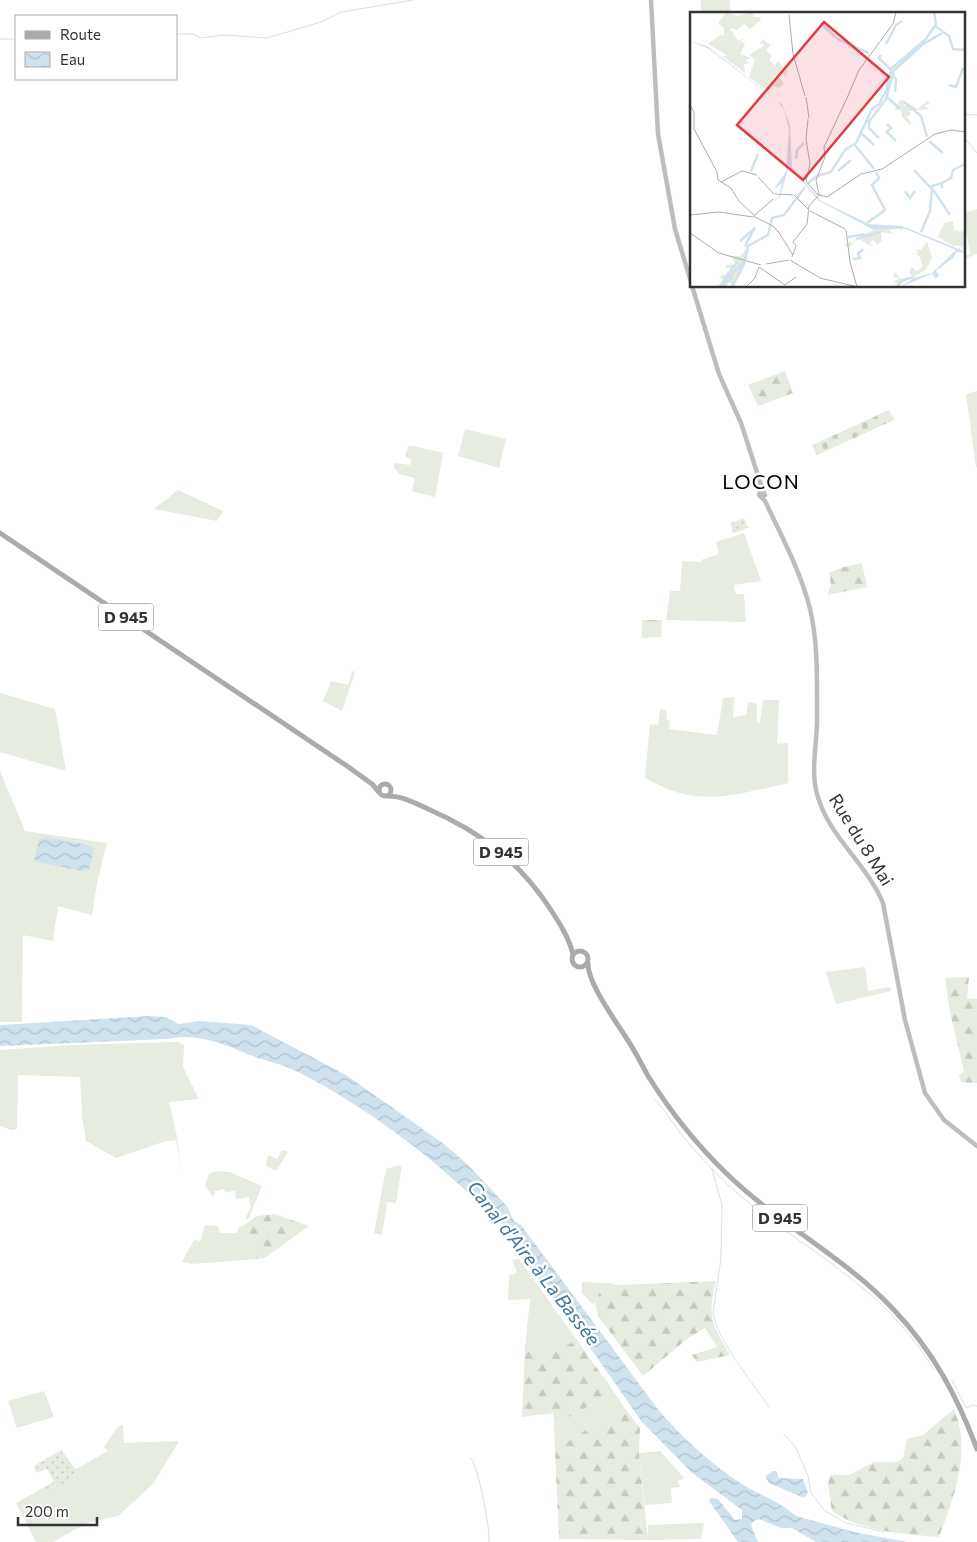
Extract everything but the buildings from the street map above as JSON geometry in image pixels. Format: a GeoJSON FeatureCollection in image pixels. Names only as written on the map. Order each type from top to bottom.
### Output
{"type":"FeatureCollection","features":[{"type":"Feature","properties":{"kind":"main road"},"geometry":{"type":"LineString","coordinates":[[651,0],[660,148],[675,229],[690,279]]}},
{"type":"Feature","properties":{"kind":"main road","name":"Rue du 8 Mai"},"geometry":{"type":"LineString","coordinates":[[693,288],[719,374],[741,423],[762,494],[801,583],[812,619],[817,715],[814,778],[818,799],[832,826],[878,892],[883,903],[907,1029],[927,1099],[949,1124],[977,1146]]}},
{"type":"Feature","properties":{"kind":"main road","name":"D 945"},"geometry":{"type":"LineString","coordinates":[[0,533],[364,778],[379,792]]}},
{"type":"Feature","properties":{"kind":"main road","name":"D 945"},"geometry":{"type":"LineString","coordinates":[[364,778],[382,784]]}},
{"type":"Feature","properties":{"kind":"main road"},"geometry":{"type":"LineString","coordinates":[[382,784],[387,784],[392,789],[388,796],[383,796],[379,792],[382,784]]}},
{"type":"Feature","properties":{"kind":"main road","name":"D 945"},"geometry":{"type":"LineString","coordinates":[[392,789],[402,797],[461,824],[507,857],[544,900],[570,942],[580,951]]}},
{"type":"Feature","properties":{"kind":"main road","name":"D 945"},"geometry":{"type":"LineString","coordinates":[[388,796],[402,797]]}},
{"type":"Feature","properties":{"kind":"main road","name":"D 945"},"geometry":{"type":"LineString","coordinates":[[570,942],[573,954]]}},
{"type":"Feature","properties":{"kind":"main road"},"geometry":{"type":"LineString","coordinates":[[580,951],[588,955],[588,963],[580,968],[573,963],[573,954],[580,951]]}},
{"type":"Feature","properties":{"kind":"main road","name":"D 945"},"geometry":{"type":"LineString","coordinates":[[588,963],[591,977],[649,1077],[672,1111],[706,1153],[747,1192],[884,1299],[908,1326],[941,1369],[960,1405],[977,1449]]}},
{"type":"Feature","properties":{"kind":"main road","name":"D 945"},"geometry":{"type":"LineString","coordinates":[[580,968],[591,977]]}},
{"type":"Feature","properties":{"kind":"green space"},"geometry":{"type":"Polygon","coordinates":[[[701,0],[730,0],[730,12],[701,12],[701,0]]]}},
{"type":"Feature","properties":{"kind":"green space"},"geometry":{"type":"Polygon","coordinates":[[[977,209],[977,254],[964,259],[964,257],[970,254],[964,213],[977,209]]]}},
{"type":"Feature","properties":{"kind":"green space"},"geometry":{"type":"Polygon","coordinates":[[[785,371],[793,393],[758,406],[748,385],[785,371]]]}},
{"type":"Feature","properties":{"kind":"green space"},"geometry":{"type":"Polygon","coordinates":[[[977,391],[977,467],[976,467],[966,394],[977,391]]]}},
{"type":"Feature","properties":{"kind":"green space"},"geometry":{"type":"Polygon","coordinates":[[[889,410],[894,420],[817,455],[812,445],[889,410]]]}},
{"type":"Feature","properties":{"kind":"green space"},"geometry":{"type":"Polygon","coordinates":[[[465,429],[506,439],[499,468],[458,456],[465,429]]]}},
{"type":"Feature","properties":{"kind":"green space"},"geometry":{"type":"Polygon","coordinates":[[[409,445],[443,453],[435,497],[412,491],[415,478],[399,474],[394,467],[395,463],[410,465],[411,460],[405,456],[409,445]]]}},
{"type":"Feature","properties":{"kind":"green space"},"geometry":{"type":"Polygon","coordinates":[[[178,490],[223,511],[217,521],[154,509],[178,490]]]}},
{"type":"Feature","properties":{"kind":"green space"},"geometry":{"type":"Polygon","coordinates":[[[744,518],[748,528],[733,533],[731,523],[744,518]]]}},
{"type":"Feature","properties":{"kind":"green space"},"geometry":{"type":"Polygon","coordinates":[[[744,533],[761,581],[734,585],[736,594],[744,594],[746,622],[666,620],[670,591],[680,591],[682,561],[702,562],[701,560],[719,554],[716,542],[744,533]]]}},
{"type":"Feature","properties":{"kind":"green space"},"geometry":{"type":"Polygon","coordinates":[[[862,563],[867,587],[827,595],[831,585],[829,573],[840,568],[862,563]]]}},
{"type":"Feature","properties":{"kind":"green space"},"geometry":{"type":"Polygon","coordinates":[[[642,620],[662,620],[661,637],[642,638],[642,620]]]}},
{"type":"Feature","properties":{"kind":"green space"},"geometry":{"type":"Polygon","coordinates":[[[352,671],[355,672],[342,711],[323,701],[331,681],[348,685],[352,671]]]}},
{"type":"Feature","properties":{"kind":"green space"},"geometry":{"type":"Polygon","coordinates":[[[0,693],[55,709],[66,771],[0,752],[0,693]]]}},
{"type":"Feature","properties":{"kind":"green space"},"geometry":{"type":"Polygon","coordinates":[[[734,697],[733,717],[746,715],[748,702],[757,704],[757,723],[760,722],[763,700],[779,700],[777,744],[788,743],[788,783],[727,796],[712,797],[681,793],[665,788],[645,778],[650,724],[658,725],[660,709],[666,710],[667,720],[670,721],[669,729],[717,735],[723,698],[734,697]]]}},
{"type":"Feature","properties":{"kind":"green space"},"geometry":{"type":"Polygon","coordinates":[[[0,771],[25,831],[107,843],[98,878],[92,915],[58,906],[53,941],[23,935],[22,1022],[0,1022],[0,771]]]}},
{"type":"Feature","properties":{"kind":"green space"},"geometry":{"type":"Polygon","coordinates":[[[865,967],[868,991],[890,987],[891,991],[836,1004],[826,972],[865,967]]]}},
{"type":"Feature","properties":{"kind":"green space"},"geometry":{"type":"Polygon","coordinates":[[[969,977],[967,998],[977,999],[977,1083],[961,1082],[959,1075],[964,1071],[950,1013],[945,978],[969,977]]]}},
{"type":"Feature","properties":{"kind":"green space"},"geometry":{"type":"Polygon","coordinates":[[[178,1042],[184,1045],[183,1067],[199,1099],[169,1102],[182,1171],[176,1140],[166,1141],[116,1158],[86,1141],[82,1115],[80,1077],[18,1075],[17,1129],[11,1130],[0,1126],[0,1050],[72,1045],[178,1042]]]}},
{"type":"Feature","properties":{"kind":"green space"},"geometry":{"type":"Polygon","coordinates":[[[282,1150],[288,1152],[276,1171],[266,1166],[268,1155],[277,1159],[282,1150]]]}},
{"type":"Feature","properties":{"kind":"green space"},"geometry":{"type":"Polygon","coordinates":[[[402,1165],[396,1203],[387,1202],[382,1235],[374,1233],[386,1169],[402,1165]]]}},
{"type":"Feature","properties":{"kind":"green space"},"geometry":{"type":"Polygon","coordinates":[[[215,1171],[230,1172],[262,1186],[248,1220],[245,1219],[251,1207],[249,1197],[236,1199],[235,1191],[225,1192],[224,1189],[215,1191],[213,1197],[205,1185],[209,1174],[215,1171]]]}},
{"type":"Feature","properties":{"kind":"green space"},"geometry":{"type":"Polygon","coordinates":[[[275,1214],[309,1226],[265,1258],[257,1259],[249,1233],[244,1225],[257,1216],[275,1214]]]}},
{"type":"Feature","properties":{"kind":"green space"},"geometry":{"type":"Polygon","coordinates":[[[205,1225],[218,1226],[220,1233],[237,1233],[239,1227],[244,1225],[249,1233],[257,1259],[192,1264],[182,1262],[194,1240],[200,1241],[205,1225]]]}},
{"type":"Feature","properties":{"kind":"green space"},"geometry":{"type":"Polygon","coordinates":[[[519,1259],[577,1340],[540,1359],[536,1347],[525,1348],[530,1299],[508,1300],[509,1276],[517,1272],[512,1260],[519,1259]]]}},
{"type":"Feature","properties":{"kind":"green space"},"geometry":{"type":"Polygon","coordinates":[[[716,1281],[712,1303],[713,1320],[730,1355],[697,1362],[692,1355],[717,1347],[705,1328],[687,1339],[643,1376],[598,1316],[595,1301],[605,1283],[620,1285],[716,1281]]]}},
{"type":"Feature","properties":{"kind":"green space"},"geometry":{"type":"Polygon","coordinates":[[[582,1282],[605,1283],[593,1305],[582,1293],[582,1282]]]}},
{"type":"Feature","properties":{"kind":"green space"},"geometry":{"type":"Polygon","coordinates":[[[577,1340],[614,1392],[554,1425],[553,1413],[522,1417],[525,1348],[536,1347],[540,1359],[577,1340]]]}},
{"type":"Feature","properties":{"kind":"green space"},"geometry":{"type":"Polygon","coordinates":[[[44,1391],[54,1417],[17,1428],[8,1401],[44,1391]]]}},
{"type":"Feature","properties":{"kind":"green space"},"geometry":{"type":"Polygon","coordinates":[[[614,1392],[624,1407],[555,1449],[554,1425],[614,1392]]]}},
{"type":"Feature","properties":{"kind":"green space"},"geometry":{"type":"Polygon","coordinates":[[[624,1407],[640,1428],[639,1453],[648,1540],[559,1539],[555,1449],[624,1407]]]}},
{"type":"Feature","properties":{"kind":"green space"},"geometry":{"type":"Polygon","coordinates":[[[954,1409],[959,1425],[961,1458],[955,1490],[939,1537],[870,1528],[856,1524],[832,1511],[828,1485],[830,1475],[849,1475],[874,1462],[897,1462],[903,1458],[907,1439],[923,1435],[954,1409]]]}},
{"type":"Feature","properties":{"kind":"green space"},"geometry":{"type":"Polygon","coordinates":[[[123,1425],[124,1443],[179,1441],[153,1484],[118,1516],[87,1523],[53,1542],[36,1542],[16,1503],[108,1451],[104,1447],[118,1426],[123,1425]]]}},
{"type":"Feature","properties":{"kind":"green space"},"geometry":{"type":"Polygon","coordinates":[[[61,1450],[80,1475],[47,1492],[44,1488],[54,1482],[47,1469],[36,1473],[34,1466],[61,1450]]]}},
{"type":"Feature","properties":{"kind":"green space"},"geometry":{"type":"Polygon","coordinates":[[[660,1451],[684,1478],[678,1481],[680,1487],[671,1488],[672,1503],[645,1505],[639,1453],[660,1451]]]}},
{"type":"Feature","properties":{"kind":"green space"},"geometry":{"type":"Polygon","coordinates":[[[704,1523],[701,1539],[648,1540],[648,1525],[704,1523]]]}},
{"type":"Feature","properties":{"kind":"water"},"geometry":{"type":"Polygon","coordinates":[[[45,837],[88,845],[94,848],[89,869],[82,871],[34,861],[39,840],[45,837]]]}},
{"type":"Feature","properties":{"kind":"water","name":"Canal d'Aire à La Bassée"},"geometry":{"type":"Polygon","coordinates":[[[149,1016],[166,1017],[178,1024],[200,1021],[251,1025],[346,1075],[444,1144],[467,1164],[507,1206],[514,1221],[521,1225],[657,1408],[706,1458],[740,1483],[776,1502],[796,1516],[854,1532],[907,1542],[816,1542],[792,1528],[781,1528],[759,1519],[751,1525],[758,1542],[738,1542],[709,1501],[711,1498],[718,1499],[735,1520],[742,1519],[742,1510],[691,1472],[642,1422],[491,1212],[395,1132],[325,1086],[285,1067],[204,1039],[176,1037],[167,1039],[0,1046],[0,1025],[149,1016]]]}},
{"type":"Feature","properties":{"kind":"water"},"geometry":{"type":"Polygon","coordinates":[[[773,1471],[777,1472],[778,1478],[803,1479],[808,1493],[804,1498],[769,1483],[765,1476],[773,1471]]]}},
{"type":"Feature","properties":{"kind":"waterway"},"geometry":{"type":"LineString","coordinates":[[178,34],[194,34],[200,38],[224,35],[267,38],[321,22],[341,12],[413,0]]}},
{"type":"Feature","properties":{"kind":"waterway"},"geometry":{"type":"LineString","coordinates":[[0,39],[15,39]]}},
{"type":"Feature","properties":{"kind":"waterway"},"geometry":{"type":"LineString","coordinates":[[964,114],[977,115]]}},
{"type":"Feature","properties":{"kind":"waterway"},"geometry":{"type":"LineString","coordinates":[[964,137],[977,153]]}},
{"type":"Feature","properties":{"kind":"waterway"},"geometry":{"type":"LineString","coordinates":[[653,1098],[703,1160],[727,1184],[754,1207],[865,1290],[890,1313],[913,1340],[934,1370]]}},
{"type":"Feature","properties":{"kind":"waterway"},"geometry":{"type":"LineString","coordinates":[[712,1169],[722,1205],[721,1258],[713,1313],[728,1349],[769,1407]]}},
{"type":"Feature","properties":{"kind":"waterway"},"geometry":{"type":"LineString","coordinates":[[952,1380],[966,1408],[973,1405],[977,1406]]}},
{"type":"Feature","properties":{"kind":"waterway"},"geometry":{"type":"LineString","coordinates":[[784,1434],[796,1448],[808,1476],[811,1493],[824,1510],[846,1523],[884,1532]]}},
{"type":"Feature","properties":{"kind":"waterway"},"geometry":{"type":"LineString","coordinates":[[471,1458],[483,1499],[489,1542]]}},
{"type":"Feature","properties":{"kind":"district","name":"LOCON"},"geometry":{"type":"Point","coordinates":[761,482]}}]}
